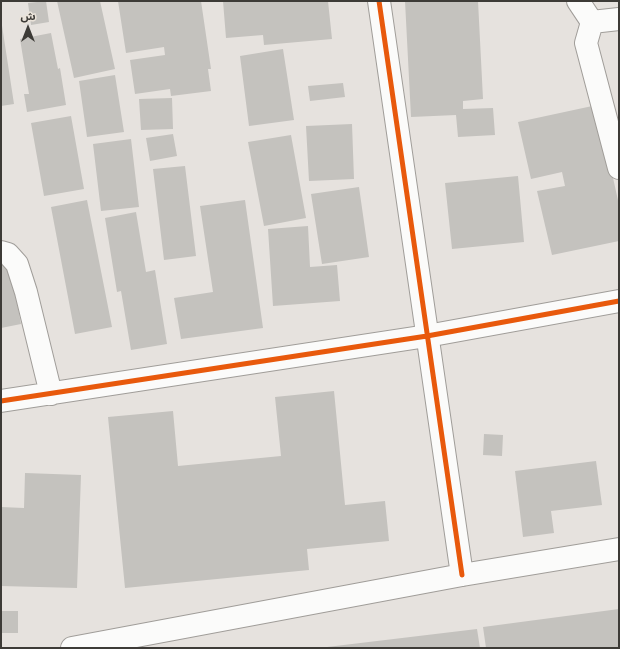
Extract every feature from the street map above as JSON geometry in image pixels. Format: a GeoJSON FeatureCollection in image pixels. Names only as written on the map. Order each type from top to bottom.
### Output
{"type":"FeatureCollection","features":[{"type":"Feature","properties":{"kind":"street"},"geometry":{"type":"LineString","coordinates":[[379,1],[462,575]]}},
{"type":"Feature","properties":{"kind":"street"},"geometry":{"type":"LineString","coordinates":[[578,1],[592,22],[586,43],[619,168]]}},
{"type":"Feature","properties":{"kind":"street"},"geometry":{"type":"LineString","coordinates":[[592,22],[619,19]]}},
{"type":"Feature","properties":{"kind":"street"},"geometry":{"type":"LineString","coordinates":[[1,252],[8,254],[16,264],[19,271],[26,292],[50,394]]}},
{"type":"Feature","properties":{"kind":"street"},"geometry":{"type":"LineString","coordinates":[[1,401],[427,336],[619,301]]}},
{"type":"Feature","properties":{"kind":"street"},"geometry":{"type":"LineString","coordinates":[[72,648],[462,575],[619,549]]}},
{"type":"Feature","properties":{"kind":"building"},"geometry":{"type":"Polygon","coordinates":[[[46,1],[49,22],[31,25],[28,3],[46,1]]]}},
{"type":"Feature","properties":{"kind":"building"},"geometry":{"type":"Polygon","coordinates":[[[57,1],[100,1],[115,69],[74,78],[57,1]]]}},
{"type":"Feature","properties":{"kind":"building"},"geometry":{"type":"Polygon","coordinates":[[[118,1],[201,1],[211,69],[208,69],[211,91],[171,96],[170,89],[135,94],[130,60],[165,55],[164,47],[126,53],[118,1]]]}},
{"type":"Feature","properties":{"kind":"building"},"geometry":{"type":"Polygon","coordinates":[[[223,1],[328,1],[332,39],[264,45],[263,35],[226,38],[223,1]]]}},
{"type":"Feature","properties":{"kind":"building"},"geometry":{"type":"Polygon","coordinates":[[[405,1],[478,1],[483,99],[463,101],[463,109],[493,108],[495,135],[458,137],[456,115],[411,117],[405,1]]]}},
{"type":"Feature","properties":{"kind":"building"},"geometry":{"type":"Polygon","coordinates":[[[1,19],[14,104],[1,106],[1,19]]]}},
{"type":"Feature","properties":{"kind":"building"},"geometry":{"type":"Polygon","coordinates":[[[51,33],[58,69],[60,68],[66,105],[27,112],[24,94],[29,94],[20,39],[51,33]]]}},
{"type":"Feature","properties":{"kind":"building"},"geometry":{"type":"Polygon","coordinates":[[[283,49],[294,120],[249,126],[240,56],[283,49]]]}},
{"type":"Feature","properties":{"kind":"building"},"geometry":{"type":"Polygon","coordinates":[[[115,75],[124,132],[87,137],[79,81],[115,75]]]}},
{"type":"Feature","properties":{"kind":"building"},"geometry":{"type":"Polygon","coordinates":[[[343,83],[345,97],[310,101],[308,86],[343,83]]]}},
{"type":"Feature","properties":{"kind":"building"},"geometry":{"type":"Polygon","coordinates":[[[172,98],[173,129],[141,130],[139,99],[172,98]]]}},
{"type":"Feature","properties":{"kind":"building"},"geometry":{"type":"Polygon","coordinates":[[[597,105],[619,205],[619,241],[552,255],[537,191],[565,186],[562,172],[531,179],[518,122],[597,105]]]}},
{"type":"Feature","properties":{"kind":"building"},"geometry":{"type":"Polygon","coordinates":[[[71,116],[84,189],[44,196],[31,123],[71,116]]]}},
{"type":"Feature","properties":{"kind":"building"},"geometry":{"type":"Polygon","coordinates":[[[352,124],[354,179],[309,181],[306,126],[352,124]]]}},
{"type":"Feature","properties":{"kind":"building"},"geometry":{"type":"Polygon","coordinates":[[[173,134],[177,156],[150,161],[146,138],[173,134]]]}},
{"type":"Feature","properties":{"kind":"building"},"geometry":{"type":"Polygon","coordinates":[[[291,135],[306,218],[264,226],[248,142],[291,135]]]}},
{"type":"Feature","properties":{"kind":"building"},"geometry":{"type":"Polygon","coordinates":[[[131,139],[139,207],[101,211],[93,144],[131,139]]]}},
{"type":"Feature","properties":{"kind":"building"},"geometry":{"type":"Polygon","coordinates":[[[185,166],[196,256],[164,260],[153,169],[185,166]]]}},
{"type":"Feature","properties":{"kind":"building"},"geometry":{"type":"Polygon","coordinates":[[[518,176],[524,242],[452,249],[445,183],[518,176]]]}},
{"type":"Feature","properties":{"kind":"building"},"geometry":{"type":"Polygon","coordinates":[[[359,187],[369,257],[322,264],[311,194],[359,187]]]}},
{"type":"Feature","properties":{"kind":"building"},"geometry":{"type":"Polygon","coordinates":[[[87,200],[112,327],[75,334],[51,207],[87,200]]]}},
{"type":"Feature","properties":{"kind":"building"},"geometry":{"type":"Polygon","coordinates":[[[245,200],[263,328],[181,339],[174,298],[213,292],[200,206],[245,200]]]}},
{"type":"Feature","properties":{"kind":"building"},"geometry":{"type":"Polygon","coordinates":[[[136,212],[146,272],[155,270],[167,344],[131,350],[121,291],[117,292],[105,218],[136,212]]]}},
{"type":"Feature","properties":{"kind":"building"},"geometry":{"type":"Polygon","coordinates":[[[308,226],[310,267],[337,265],[340,301],[273,306],[268,229],[308,226]]]}},
{"type":"Feature","properties":{"kind":"building"},"geometry":{"type":"Polygon","coordinates":[[[10,264],[21,324],[1,328],[1,265],[10,264]]]}},
{"type":"Feature","properties":{"kind":"building"},"geometry":{"type":"Polygon","coordinates":[[[334,391],[345,505],[385,501],[389,541],[307,549],[309,570],[125,588],[108,417],[173,411],[178,466],[281,456],[275,397],[334,391]]]}},
{"type":"Feature","properties":{"kind":"building"},"geometry":{"type":"Polygon","coordinates":[[[484,434],[503,435],[502,456],[483,455],[484,434]]]}},
{"type":"Feature","properties":{"kind":"building"},"geometry":{"type":"Polygon","coordinates":[[[596,461],[602,505],[551,511],[554,533],[523,537],[515,471],[596,461]]]}},
{"type":"Feature","properties":{"kind":"building"},"geometry":{"type":"Polygon","coordinates":[[[25,473],[81,475],[77,588],[1,586],[1,507],[24,508],[25,473]]]}},
{"type":"Feature","properties":{"kind":"building"},"geometry":{"type":"Polygon","coordinates":[[[619,609],[619,648],[486,648],[483,627],[619,609]]]}},
{"type":"Feature","properties":{"kind":"building"},"geometry":{"type":"Polygon","coordinates":[[[1,611],[18,611],[18,633],[1,633],[1,611]]]}},
{"type":"Feature","properties":{"kind":"building"},"geometry":{"type":"Polygon","coordinates":[[[477,629],[480,648],[327,648],[327,647],[477,629]]]}},
{"type":"Feature","properties":{"kind":"cycle path"},"geometry":{"type":"LineString","coordinates":[[379,1],[462,575]]}},
{"type":"Feature","properties":{"kind":"cycle path"},"geometry":{"type":"LineString","coordinates":[[1,401],[427,336],[619,301]]}}]}
